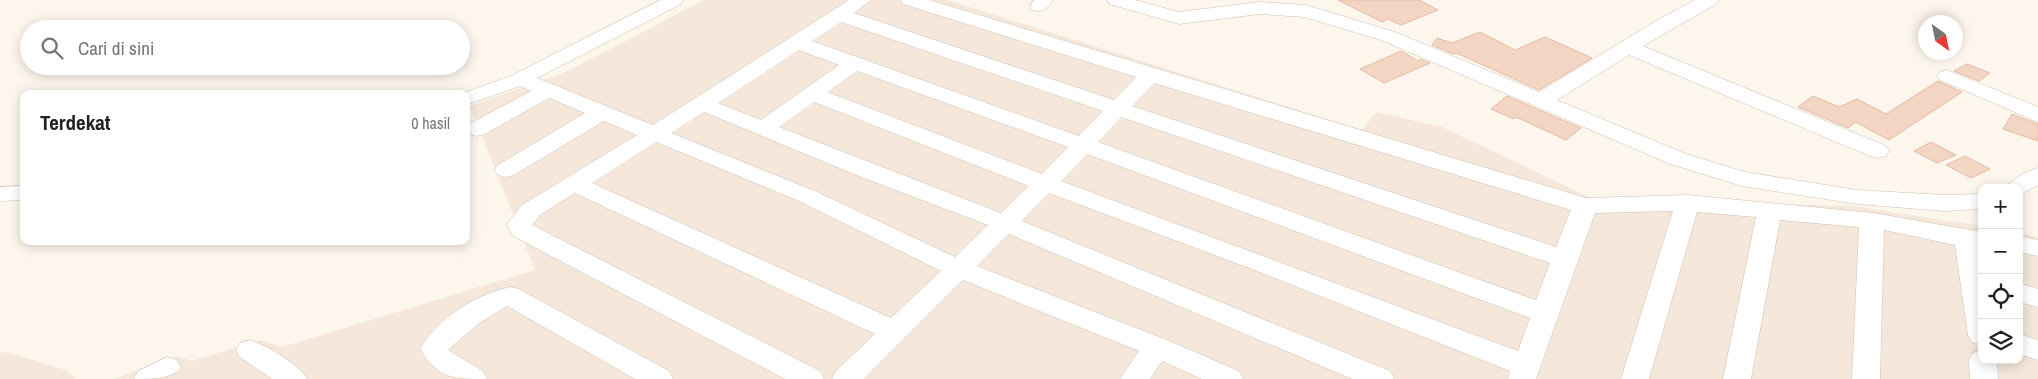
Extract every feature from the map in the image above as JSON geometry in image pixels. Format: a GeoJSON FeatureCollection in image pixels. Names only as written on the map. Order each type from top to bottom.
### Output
{"type":"FeatureCollection","features":[{"type":"Feature","properties":{"kind":"street"},"geometry":{"type":"LineString","coordinates":[[470,98],[520,79],[674,0]]}},
{"type":"Feature","properties":{"kind":"street"},"geometry":{"type":"LineString","coordinates":[[810,379],[522,230],[519,224],[531,210],[702,104],[862,0]]}},
{"type":"Feature","properties":{"kind":"street"},"geometry":{"type":"LineString","coordinates":[[910,0],[1150,75],[1450,163],[1585,206],[1620,202],[1688,203],[1872,221],[1974,240],[1978,279]]}},
{"type":"Feature","properties":{"kind":"street"},"geometry":{"type":"LineString","coordinates":[[1116,0],[1179,18],[1193,18],[1260,8],[1306,11],[1396,40],[1678,159],[1742,179],[1857,197],[1944,203],[1978,201]]}},
{"type":"Feature","properties":{"kind":"street"},"geometry":{"type":"LineString","coordinates":[[1540,101],[1709,0]]}},
{"type":"Feature","properties":{"kind":"street"},"geometry":{"type":"LineString","coordinates":[[840,15],[1564,259]]}},
{"type":"Feature","properties":{"kind":"street"},"geometry":{"type":"LineString","coordinates":[[795,42],[1546,314]]}},
{"type":"Feature","properties":{"kind":"street"},"geometry":{"type":"LineString","coordinates":[[1628,47],[1878,150]]}},
{"type":"Feature","properties":{"kind":"street"},"geometry":{"type":"LineString","coordinates":[[764,128],[810,93],[853,64]]}},
{"type":"Feature","properties":{"kind":"street"},"geometry":{"type":"LineString","coordinates":[[846,379],[1044,184],[1150,75]]}},
{"type":"Feature","properties":{"kind":"street"},"geometry":{"type":"LineString","coordinates":[[1947,76],[2038,115]]}},
{"type":"Feature","properties":{"kind":"street"},"geometry":{"type":"LineString","coordinates":[[520,79],[807,196],[957,268],[1157,347],[1228,379]]}},
{"type":"Feature","properties":{"kind":"street"},"geometry":{"type":"LineString","coordinates":[[477,129],[548,90]]}},
{"type":"Feature","properties":{"kind":"street"},"geometry":{"type":"LineString","coordinates":[[810,93],[1044,184],[1254,260],[1524,373],[1564,259],[1585,206]]}},
{"type":"Feature","properties":{"kind":"street"},"geometry":{"type":"LineString","coordinates":[[702,104],[869,172],[1005,223],[1380,379]]}},
{"type":"Feature","properties":{"kind":"street"},"geometry":{"type":"LineString","coordinates":[[506,170],[603,112]]}},
{"type":"Feature","properties":{"kind":"street"},"geometry":{"type":"LineString","coordinates":[[2023,185],[2038,175]]}},
{"type":"Feature","properties":{"kind":"street"},"geometry":{"type":"LineString","coordinates":[[575,184],[794,283],[894,332]]}},
{"type":"Feature","properties":{"kind":"street"},"geometry":{"type":"LineString","coordinates":[[0,194],[20,192]]}},
{"type":"Feature","properties":{"kind":"street"},"geometry":{"type":"LineString","coordinates":[[1635,379],[1688,203]]}},
{"type":"Feature","properties":{"kind":"street"},"geometry":{"type":"LineString","coordinates":[[1737,379],[1769,211]]}},
{"type":"Feature","properties":{"kind":"street"},"geometry":{"type":"LineString","coordinates":[[1866,379],[1872,221]]}},
{"type":"Feature","properties":{"kind":"street"},"geometry":{"type":"LineString","coordinates":[[2023,245],[2038,248]]}},
{"type":"Feature","properties":{"kind":"street"},"geometry":{"type":"LineString","coordinates":[[2023,293],[2038,298]]}},
{"type":"Feature","properties":{"kind":"street"},"geometry":{"type":"LineString","coordinates":[[473,379],[439,358],[434,349],[440,339],[493,301],[510,296],[659,379]]}},
{"type":"Feature","properties":{"kind":"street"},"geometry":{"type":"LineString","coordinates":[[2023,345],[2038,350]]}},
{"type":"Feature","properties":{"kind":"street"},"geometry":{"type":"LineString","coordinates":[[1134,379],[1157,347]]}},
{"type":"Feature","properties":{"kind":"street"},"geometry":{"type":"LineString","coordinates":[[250,350],[279,376]]}},
{"type":"Feature","properties":{"kind":"street"},"geometry":{"type":"LineString","coordinates":[[1983,364],[1984,379]]}},
{"type":"Feature","properties":{"kind":"shaded area"},"geometry":{"type":"Polygon","coordinates":[[[704,0],[947,0],[1362,130],[1376,112],[1442,127],[1593,199],[1854,206],[1978,225],[1978,364],[2023,364],[2023,233],[2038,238],[2038,379],[114,379],[177,356],[191,361],[261,340],[282,347],[535,270],[470,106],[568,71],[704,0]]]}},
{"type":"Feature","properties":{"kind":"shaded area"},"geometry":{"type":"Polygon","coordinates":[[[7,352],[68,371],[76,379],[0,379],[0,353],[7,352]]]}},
{"type":"Feature","properties":{"kind":"building"},"geometry":{"type":"Polygon","coordinates":[[[1338,0],[1419,0],[1438,10],[1401,25],[1388,19],[1382,22],[1338,0]]]}},
{"type":"Feature","properties":{"kind":"building"},"geometry":{"type":"Polygon","coordinates":[[[1480,32],[1515,50],[1545,37],[1592,58],[1539,90],[1456,53],[1453,54],[1432,45],[1437,38],[1452,43],[1480,32]]]}},
{"type":"Feature","properties":{"kind":"building"},"geometry":{"type":"Polygon","coordinates":[[[1401,51],[1418,61],[1420,59],[1430,63],[1384,83],[1360,69],[1401,51]]]}},
{"type":"Feature","properties":{"kind":"building"},"geometry":{"type":"Polygon","coordinates":[[[1967,64],[1990,73],[1979,81],[1954,71],[1967,64]]]}},
{"type":"Feature","properties":{"kind":"building"},"geometry":{"type":"Polygon","coordinates":[[[1938,81],[1962,92],[1889,140],[1855,122],[1848,128],[1798,107],[1813,96],[1839,107],[1857,99],[1886,114],[1938,81]]]}},
{"type":"Feature","properties":{"kind":"building"},"geometry":{"type":"Polygon","coordinates":[[[1507,96],[1581,128],[1566,140],[1516,117],[1514,119],[1491,109],[1507,96]]]}},
{"type":"Feature","properties":{"kind":"building"},"geometry":{"type":"Polygon","coordinates":[[[2012,114],[2038,124],[2038,141],[2003,129],[2012,114]]]}},
{"type":"Feature","properties":{"kind":"building"},"geometry":{"type":"Polygon","coordinates":[[[1931,142],[1956,155],[1937,163],[1914,151],[1931,142]]]}},
{"type":"Feature","properties":{"kind":"building"},"geometry":{"type":"Polygon","coordinates":[[[1965,156],[1990,169],[1971,178],[1946,165],[1965,156]]]}}]}
